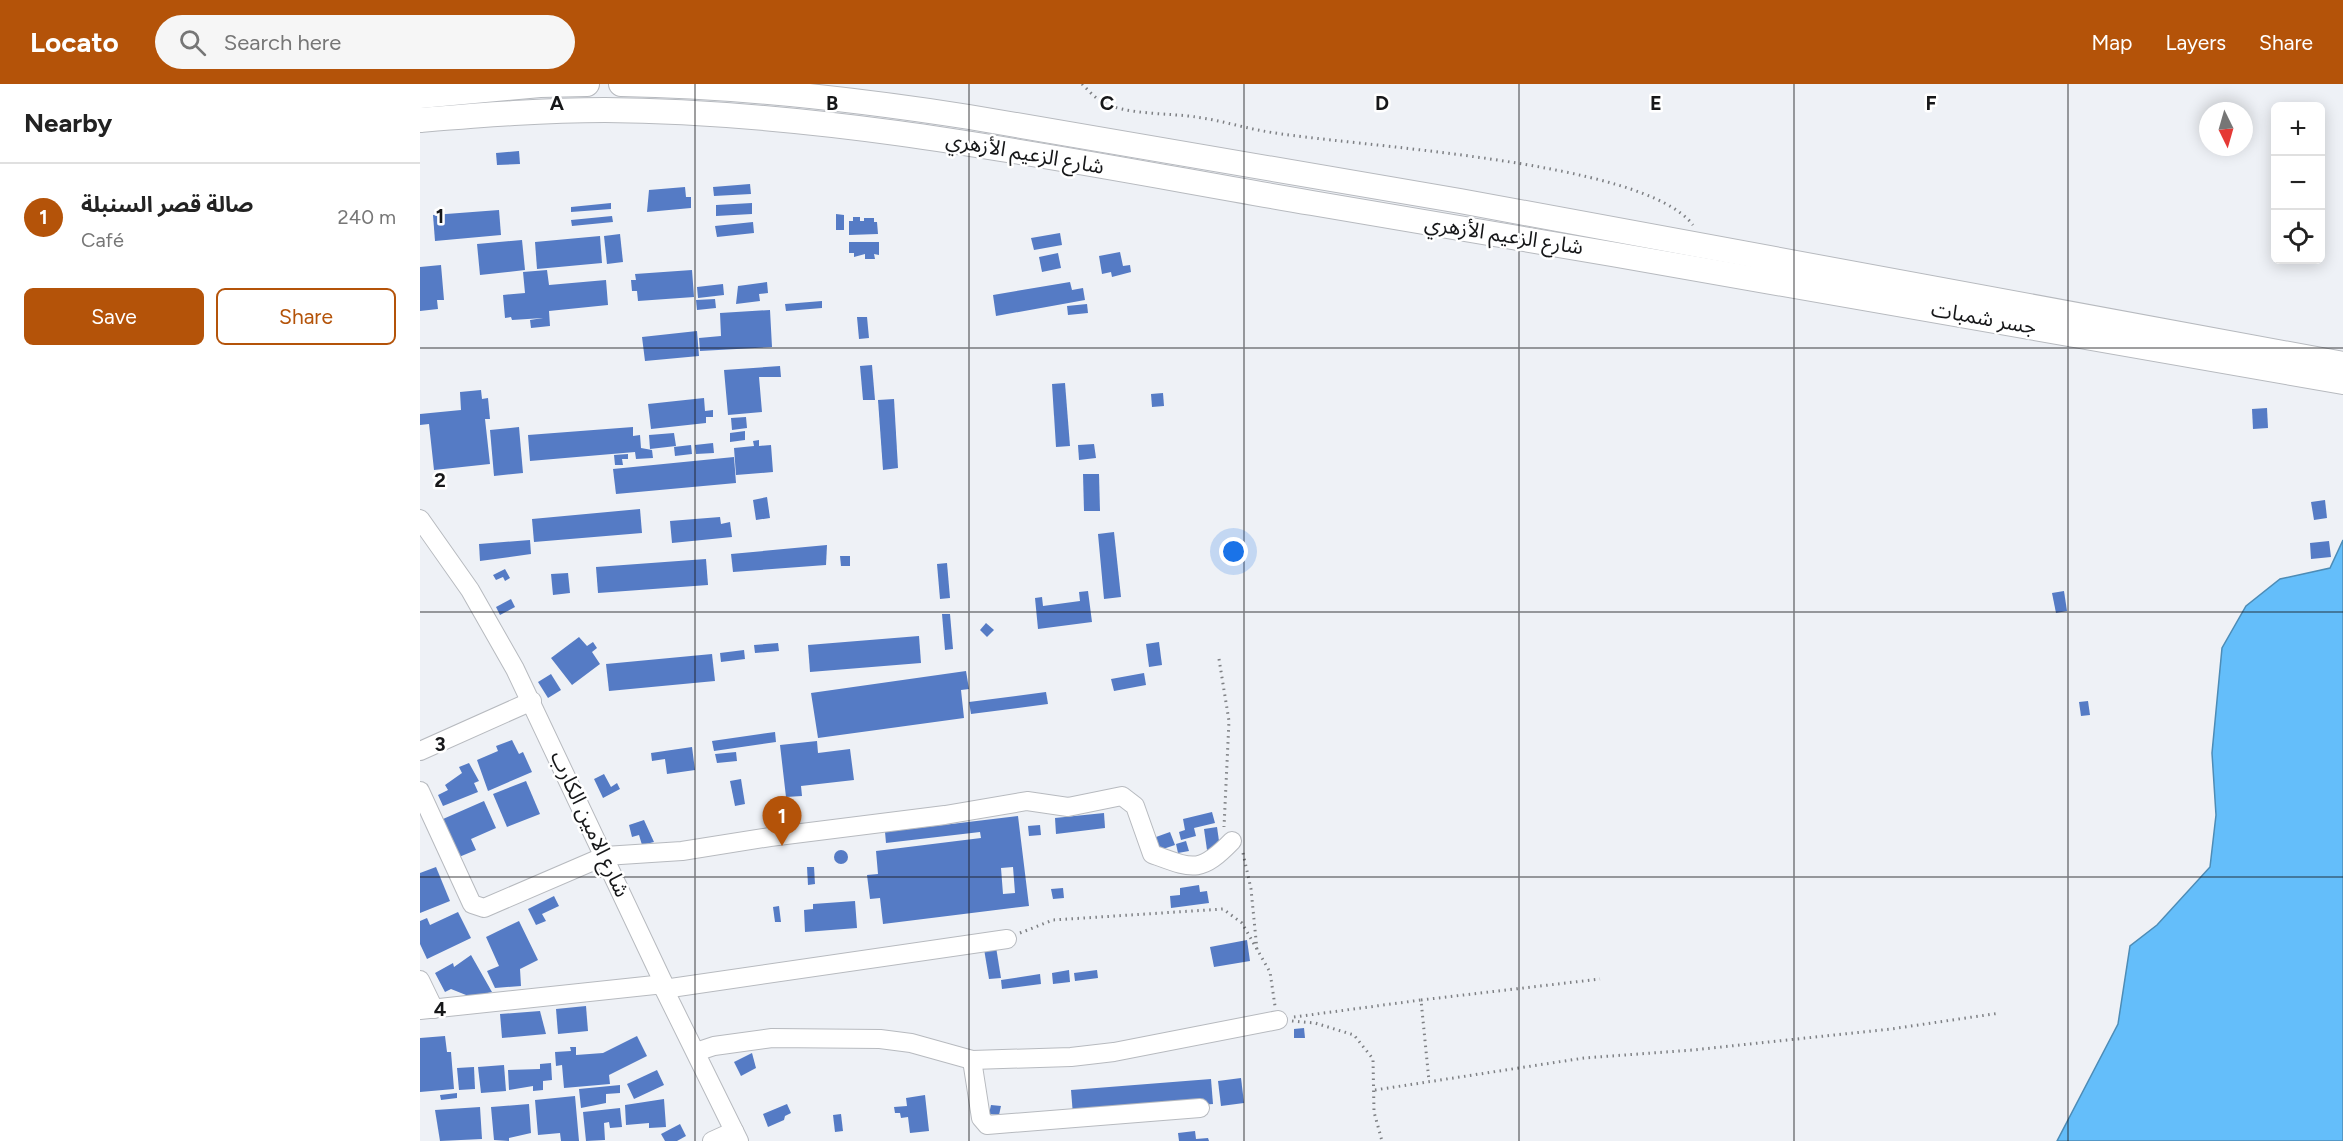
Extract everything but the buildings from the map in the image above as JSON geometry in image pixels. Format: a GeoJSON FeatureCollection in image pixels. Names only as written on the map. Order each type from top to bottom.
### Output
{"type":"FeatureCollection","features":[{"type":"Feature","properties":{"kind":"main road"},"geometry":{"type":"LineString","coordinates":[[420,96],[521,85],[587,84]]}},
{"type":"Feature","properties":{"kind":"main road","name":"شارع الزعيم الأزهري"},"geometry":{"type":"LineString","coordinates":[[621,84],[746,90],[916,109],[1449,199],[1627,244]]}},
{"type":"Feature","properties":{"kind":"main road","name":"شارع الزعيم الأزهري"},"geometry":{"type":"LineString","coordinates":[[420,120],[540,111],[609,110],[679,112],[858,128],[963,142],[1627,244]]}},
{"type":"Feature","properties":{"kind":"main road","name":"جسر شمبات"},"geometry":{"type":"LineString","coordinates":[[1627,244],[1700,247],[2343,364]]}},
{"type":"Feature","properties":{"kind":"main road","name":"جسر شمبات"},"geometry":{"type":"LineString","coordinates":[[1627,244],[2343,382]]}},
{"type":"Feature","properties":{"kind":"street","name":"شارع الامين الكارب"},"geometry":{"type":"LineString","coordinates":[[420,519],[470,590],[532,701],[736,1136]]}},
{"type":"Feature","properties":{"kind":"street"},"geometry":{"type":"LineString","coordinates":[[420,751],[532,701]]}},
{"type":"Feature","properties":{"kind":"street"},"geometry":{"type":"LineString","coordinates":[[420,791],[472,904],[484,908],[605,856],[682,852],[770,837],[945,815],[1027,801],[1068,807],[1122,796],[1135,806],[1152,854],[1189,868],[1215,859],[1232,841]]}},
{"type":"Feature","properties":{"kind":"street"},"geometry":{"type":"LineString","coordinates":[[420,980],[427,1010],[664,986],[1007,939]]}},
{"type":"Feature","properties":{"kind":"street"},"geometry":{"type":"LineString","coordinates":[[696,1052],[714,1046],[772,1038],[880,1039],[911,1043],[972,1060],[1071,1057],[1114,1052],[1278,1020]]}},
{"type":"Feature","properties":{"kind":"street"},"geometry":{"type":"LineString","coordinates":[[972,1060],[981,1118],[987,1125],[1200,1108]]}},
{"type":"Feature","properties":{"kind":"street"},"geometry":{"type":"LineString","coordinates":[[712,1141],[736,1136]]}},
{"type":"Feature","properties":{"kind":"path"},"geometry":{"type":"LineString","coordinates":[[1082,84],[1103,103],[1148,113],[1196,117],[1263,131],[1430,151],[1548,169],[1635,190],[1685,214],[1695,228],[1700,247]]}},
{"type":"Feature","properties":{"kind":"path"},"geometry":{"type":"LineString","coordinates":[[1219,659],[1229,721],[1223,832],[1244,854],[1257,951]]}},
{"type":"Feature","properties":{"kind":"path"},"geometry":{"type":"LineString","coordinates":[[1007,939],[1053,920],[1223,909],[1242,923],[1270,972],[1278,1020]]}},
{"type":"Feature","properties":{"kind":"path"},"geometry":{"type":"LineString","coordinates":[[1278,1020],[1600,979]]}},
{"type":"Feature","properties":{"kind":"path"},"geometry":{"type":"LineString","coordinates":[[1421,1000],[1428,1081]]}},
{"type":"Feature","properties":{"kind":"path"},"geometry":{"type":"LineString","coordinates":[[1375,1090],[1584,1058],[1891,1029],[2000,1013]]}},
{"type":"Feature","properties":{"kind":"path"},"geometry":{"type":"LineString","coordinates":[[1278,1020],[1315,1023],[1354,1035],[1373,1059],[1374,1112],[1382,1141]]}},
{"type":"Feature","properties":{"kind":"water"},"geometry":{"type":"Polygon","coordinates":[[[2343,540],[2343,1141],[2057,1141],[2118,1024],[2130,946],[2157,925],[2210,867],[2216,815],[2212,753],[2222,648],[2246,606],[2280,579],[2330,568],[2343,540]]]}},
{"type":"Feature","properties":{"kind":"place","name":"صالة قصر السنبلة"},"geometry":{"type":"Point","coordinates":[782,846]}}]}
